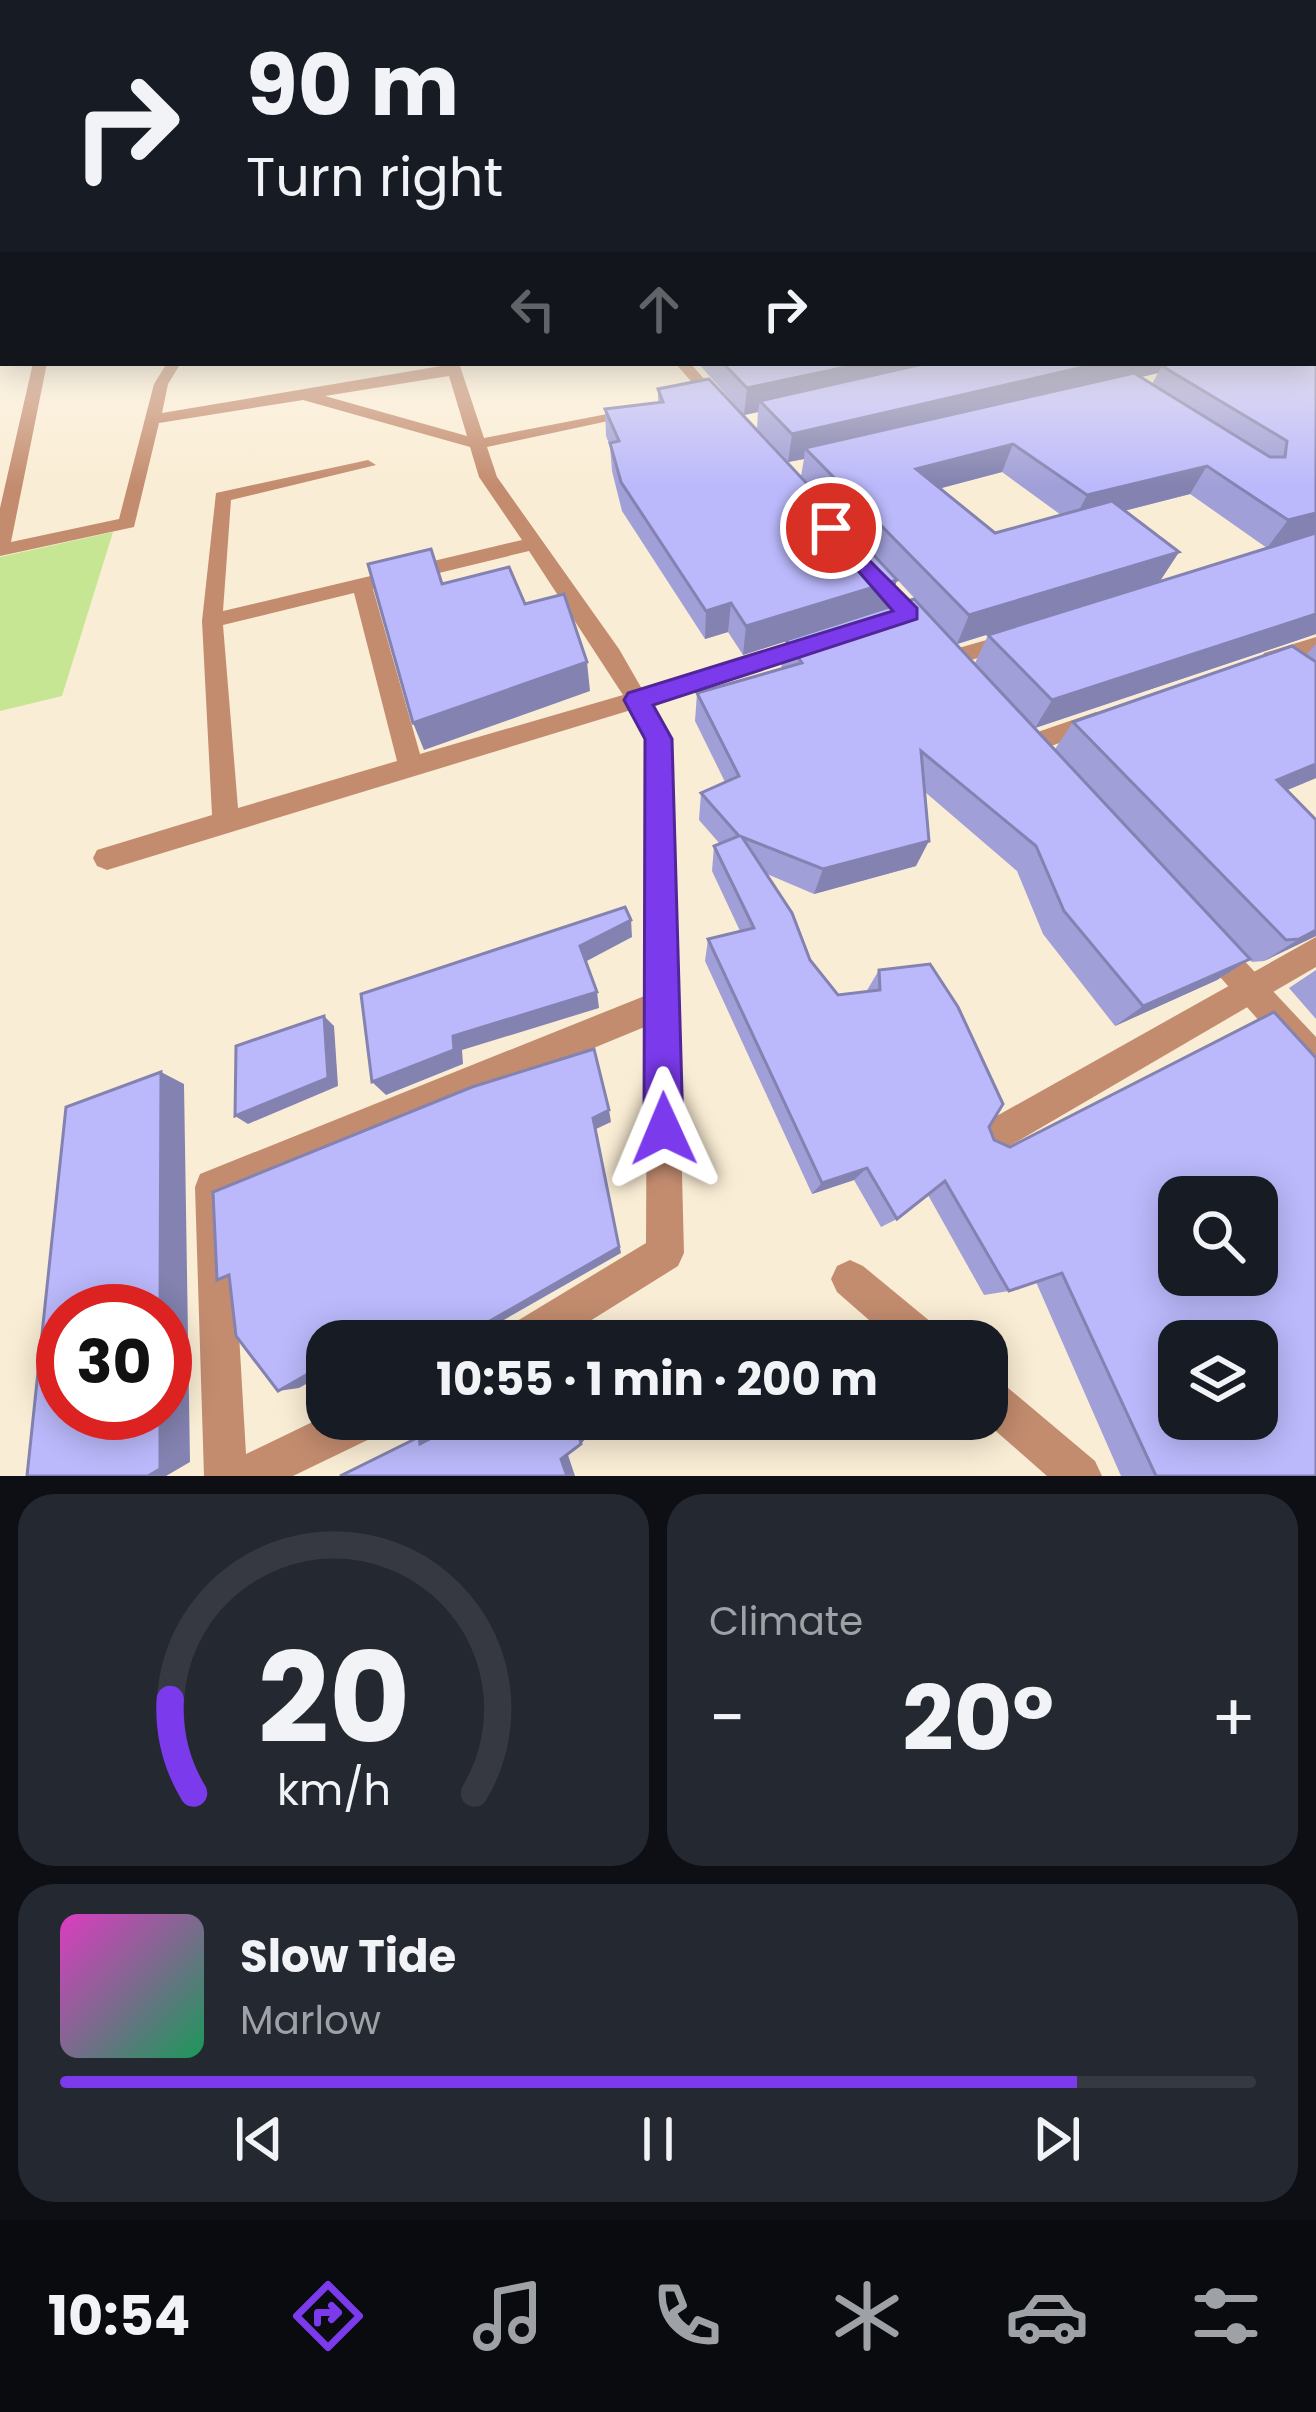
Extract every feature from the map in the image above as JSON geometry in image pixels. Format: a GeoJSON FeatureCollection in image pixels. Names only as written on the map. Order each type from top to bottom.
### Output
{"type":"FeatureCollection","features":[{"type":"Feature","properties":{"kind":"street"},"geometry":{"type":"LineString","coordinates":[[39,366],[1,550],[128,523],[161,384],[172,366]]}},
{"type":"Feature","properties":{"kind":"street"},"geometry":{"type":"LineString","coordinates":[[684,366],[703,400],[736,423]]}},
{"type":"Feature","properties":{"kind":"street"},"geometry":{"type":"LineString","coordinates":[[155,419],[453,367],[488,477],[611,655],[659,739],[665,1253],[555,1320]]}},
{"type":"Feature","properties":{"kind":"street"},"geometry":{"type":"LineString","coordinates":[[303,395],[477,444],[649,411]]}},
{"type":"Feature","properties":{"kind":"street"},"geometry":{"type":"LineString","coordinates":[[226,824],[212,621],[222,497],[368,465]]}},
{"type":"Feature","properties":{"kind":"street"},"geometry":{"type":"LineString","coordinates":[[212,621],[532,544]]}},
{"type":"Feature","properties":{"kind":"street"},"geometry":{"type":"LineString","coordinates":[[362,585],[411,768]]}},
{"type":"Feature","properties":{"kind":"street"},"geometry":{"type":"LineString","coordinates":[[950,660],[1036,632]]}},
{"type":"Feature","properties":{"kind":"street"},"geometry":{"type":"LineString","coordinates":[[107,858],[826,642]]}},
{"type":"Feature","properties":{"kind":"street"},"geometry":{"type":"LineString","coordinates":[[1300,684],[1259,664],[1316,645]]}},
{"type":"Feature","properties":{"kind":"street"},"geometry":{"type":"LineString","coordinates":[[1029,745],[1117,714]]}},
{"type":"Feature","properties":{"kind":"street"},"geometry":{"type":"LineString","coordinates":[[1203,937],[1316,1061]]}},
{"type":"Feature","properties":{"kind":"street"},"geometry":{"type":"LineString","coordinates":[[989,1139],[1316,951]]}},
{"type":"Feature","properties":{"kind":"street"},"geometry":{"type":"LineString","coordinates":[[226,1476],[213,1187],[662,1004]]}},
{"type":"Feature","properties":{"kind":"street"},"geometry":{"type":"LineString","coordinates":[[850,1279],[898,1320]]}},
{"type":"Feature","properties":{"kind":"street"},"geometry":{"type":"LineString","coordinates":[[1008,1414],[1081,1476]]}},
{"type":"Feature","properties":{"kind":"street"},"geometry":{"type":"LineString","coordinates":[[247,1476],[322,1440]]}},
{"type":"Feature","properties":{"kind":"green space"},"geometry":{"type":"Polygon","coordinates":[[[113,532],[62,696],[0,711],[0,557],[113,532]]]}},
{"type":"Feature","properties":{"kind":"building"},"geometry":{"type":"Polygon","coordinates":[[[726,366],[851,366],[747,388],[726,366]]]}},
{"type":"Feature","properties":{"kind":"building"},"geometry":{"type":"Polygon","coordinates":[[[914,366],[1088,366],[792,434],[760,401],[914,366]]]}},
{"type":"Feature","properties":{"kind":"building"},"geometry":{"type":"Polygon","coordinates":[[[1162,366],[1316,366],[1316,513],[1288,520],[1207,466],[1087,495],[1013,444],[916,469],[995,533],[1112,501],[1179,552],[969,615],[805,448],[1134,373],[1270,457],[1285,457],[1287,441],[1162,366]]]}},
{"type":"Feature","properties":{"kind":"building"},"geometry":{"type":"Polygon","coordinates":[[[709,379],[897,580],[746,626],[731,603],[706,611],[621,482],[610,443],[619,441],[605,409],[663,402],[658,389],[709,379]]]}},
{"type":"Feature","properties":{"kind":"building"},"geometry":{"type":"Polygon","coordinates":[[[1316,533],[1316,614],[1052,700],[988,635],[1316,533]]]}},
{"type":"Feature","properties":{"kind":"building"},"geometry":{"type":"Polygon","coordinates":[[[431,549],[442,584],[509,567],[525,604],[564,594],[587,662],[413,723],[368,564],[431,549]]]}},
{"type":"Feature","properties":{"kind":"building"},"geometry":{"type":"Polygon","coordinates":[[[914,599],[1250,959],[1143,1006],[1064,911],[1036,846],[921,751],[929,841],[823,869],[742,837],[792,913],[810,960],[838,995],[880,990],[879,970],[930,964],[958,1007],[1003,1104],[989,1127],[994,1140],[1010,1147],[1274,1012],[1316,1058],[1316,1476],[1156,1476],[1062,1273],[1009,1291],[945,1181],[897,1219],[867,1168],[822,1183],[708,939],[754,928],[714,846],[739,836],[701,793],[739,776],[697,693],[802,663],[786,640],[914,599]]]}},
{"type":"Feature","properties":{"kind":"building"},"geometry":{"type":"Polygon","coordinates":[[[1292,646],[1316,662],[1316,764],[1277,780],[1316,820],[1316,930],[1286,940],[1073,722],[1292,646]]]}},
{"type":"Feature","properties":{"kind":"building"},"geometry":{"type":"Polygon","coordinates":[[[625,907],[631,920],[580,946],[597,992],[453,1036],[454,1050],[372,1082],[361,994],[625,907]]]}},
{"type":"Feature","properties":{"kind":"building"},"geometry":{"type":"Polygon","coordinates":[[[324,1016],[328,1078],[235,1116],[236,1046],[324,1016]]]}},
{"type":"Feature","properties":{"kind":"building"},"geometry":{"type":"Polygon","coordinates":[[[594,1049],[609,1110],[593,1118],[619,1247],[492,1320],[306,1320],[306,1375],[278,1391],[236,1336],[229,1275],[217,1280],[213,1192],[472,1087],[594,1049]]]}},
{"type":"Feature","properties":{"kind":"building"},"geometry":{"type":"Polygon","coordinates":[[[161,1072],[160,1284],[47,1284],[66,1107],[161,1072]]]}},
{"type":"Feature","properties":{"kind":"building"},"geometry":{"type":"Polygon","coordinates":[[[36,1391],[36,1440],[160,1440],[160,1469],[148,1476],[27,1476],[36,1391]]]}},
{"type":"Feature","properties":{"kind":"building"},"geometry":{"type":"Polygon","coordinates":[[[413,1440],[420,1444],[428,1440],[580,1440],[581,1444],[561,1459],[567,1476],[340,1476],[413,1440]]]}},
{"type":"Feature","properties":{"kind":"route"},"geometry":{"type":"LineString","coordinates":[[664,1129],[659,739],[637,700],[909,614],[831,528]]}}]}
